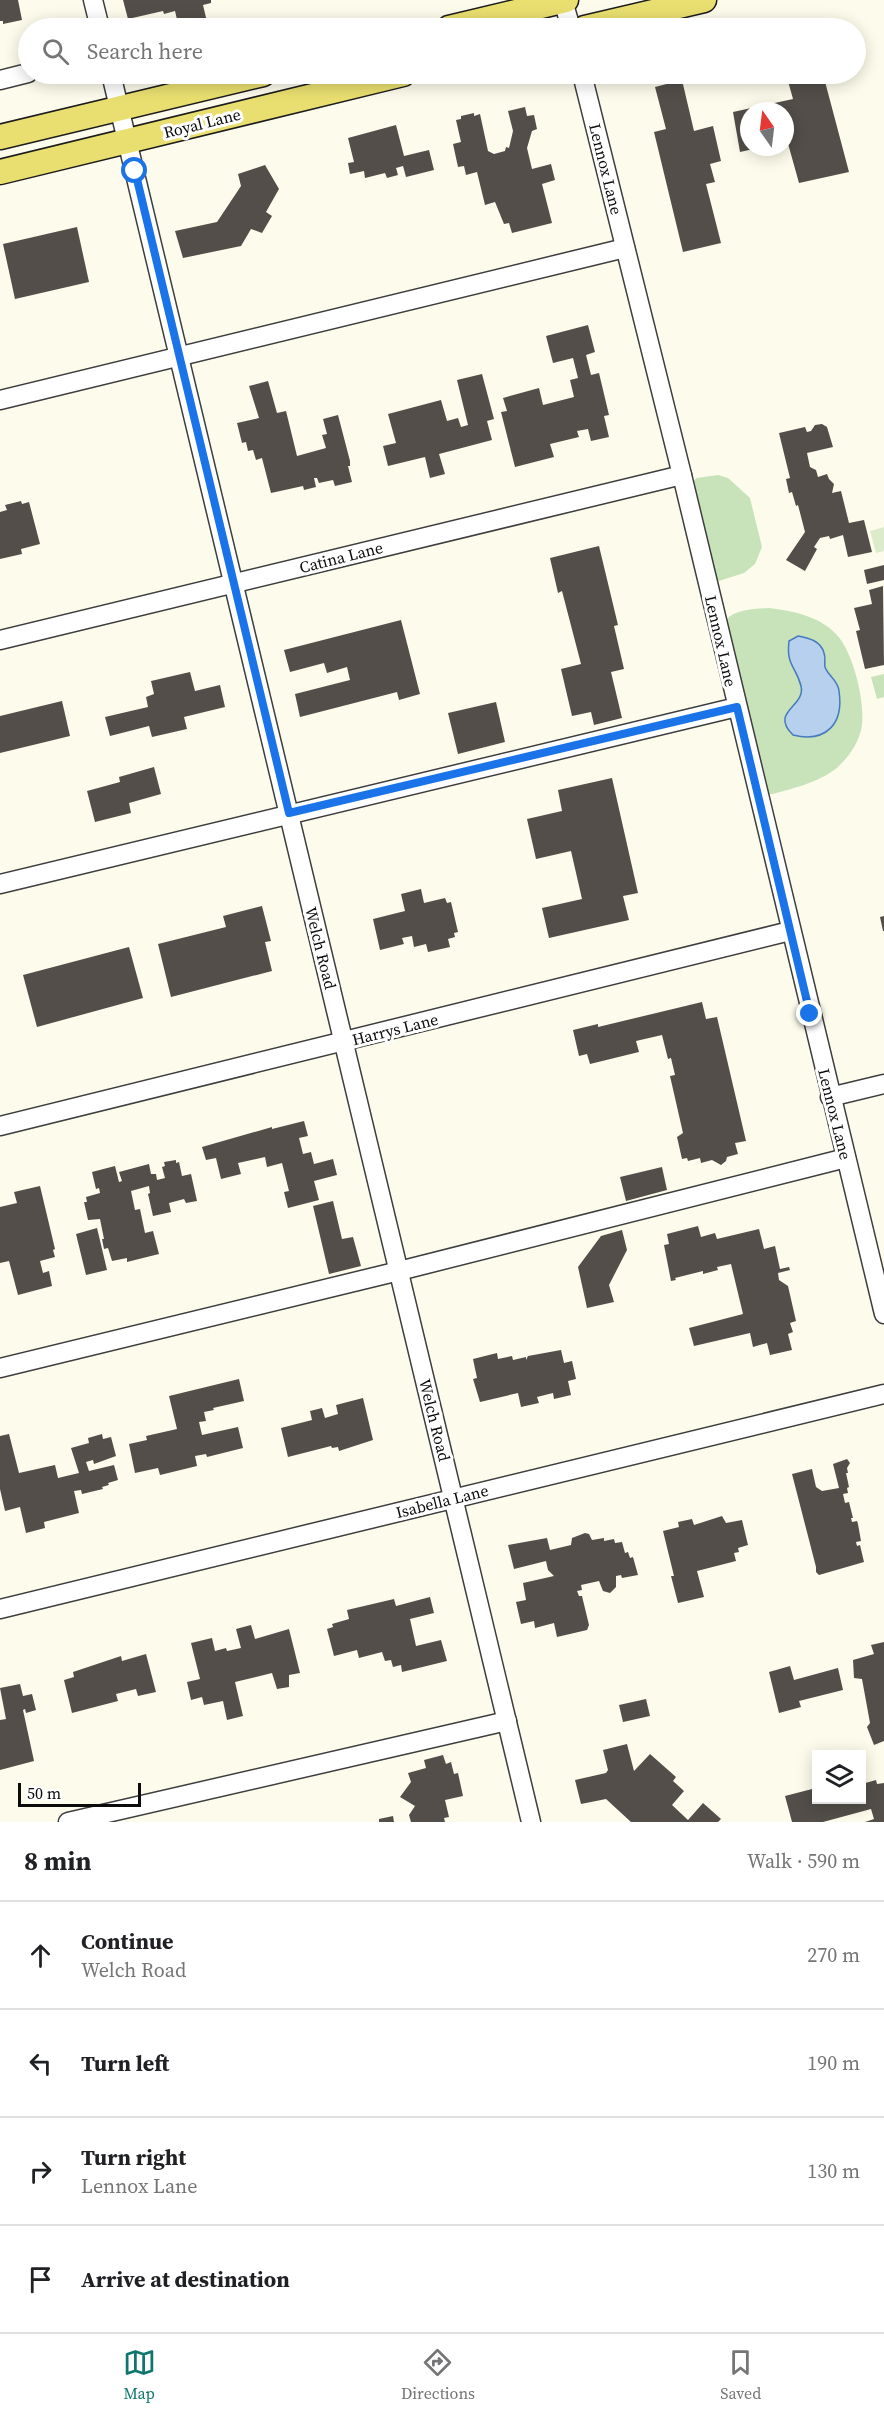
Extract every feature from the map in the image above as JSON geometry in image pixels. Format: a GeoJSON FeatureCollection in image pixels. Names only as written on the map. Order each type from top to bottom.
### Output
{"type":"FeatureCollection","features":[{"type":"Feature","properties":{"kind":"main road"},"geometry":{"type":"LineString","coordinates":[[490,18],[565,0]]}},
{"type":"Feature","properties":{"kind":"main road"},"geometry":{"type":"LineString","coordinates":[[628,18],[704,0]]}},
{"type":"Feature","properties":{"kind":"main road","name":"Royal Lane"},"geometry":{"type":"LineString","coordinates":[[0,137],[220,84]]}},
{"type":"Feature","properties":{"kind":"main road","name":"Royal Lane"},"geometry":{"type":"LineString","coordinates":[[0,172],[363,84]]}},
{"type":"Feature","properties":{"kind":"street"},"geometry":{"type":"LineString","coordinates":[[93,0],[98,18]]}},
{"type":"Feature","properties":{"kind":"street"},"geometry":{"type":"LineString","coordinates":[[565,0],[569,18]]}},
{"type":"Feature","properties":{"kind":"street"},"geometry":{"type":"LineString","coordinates":[[0,80],[18,76]]}},
{"type":"Feature","properties":{"kind":"street","name":"Welch Road"},"geometry":{"type":"LineString","coordinates":[[113,84],[531,1822]]}},
{"type":"Feature","properties":{"kind":"street","name":"Lennox Lane"},"geometry":{"type":"LineString","coordinates":[[585,84],[682,475],[884,1314]]}},
{"type":"Feature","properties":{"kind":"street"},"geometry":{"type":"LineString","coordinates":[[0,400],[626,248]]}},
{"type":"Feature","properties":{"kind":"street","name":"Catina Lane"},"geometry":{"type":"LineString","coordinates":[[0,640],[682,475]]}},
{"type":"Feature","properties":{"kind":"street"},"geometry":{"type":"LineString","coordinates":[[0,884],[737,707]]}},
{"type":"Feature","properties":{"kind":"street","name":"Harrys Lane"},"geometry":{"type":"LineString","coordinates":[[0,1126],[790,931]]}},
{"type":"Feature","properties":{"kind":"street"},"geometry":{"type":"LineString","coordinates":[[830,1097],[884,1084]]}},
{"type":"Feature","properties":{"kind":"street"},"geometry":{"type":"LineString","coordinates":[[0,1368],[399,1271],[846,1158]]}},
{"type":"Feature","properties":{"kind":"street","name":"Isabella Lane"},"geometry":{"type":"LineString","coordinates":[[0,1609],[884,1394]]}},
{"type":"Feature","properties":{"kind":"street"},"geometry":{"type":"LineString","coordinates":[[68,1822],[507,1721]]}},
{"type":"Feature","properties":{"kind":"green space"},"geometry":{"type":"Polygon","coordinates":[[[718,475],[728,478],[750,498],[762,547],[755,564],[744,573],[719,581],[712,580],[689,484],[697,478],[718,475]]]}},
{"type":"Feature","properties":{"kind":"green space"},"geometry":{"type":"Polygon","coordinates":[[[884,527],[884,551],[876,553],[870,531],[884,527]]]}},
{"type":"Feature","properties":{"kind":"green space"},"geometry":{"type":"Polygon","coordinates":[[[769,608],[814,619],[836,634],[848,652],[862,703],[861,731],[851,751],[840,765],[817,780],[773,794],[767,794],[726,620],[740,612],[769,608]]]}},
{"type":"Feature","properties":{"kind":"green space"},"geometry":{"type":"Polygon","coordinates":[[[884,674],[884,697],[877,699],[871,677],[884,674]]]}},
{"type":"Feature","properties":{"kind":"water"},"geometry":{"type":"Polygon","coordinates":[[[798,636],[810,639],[820,646],[825,655],[825,667],[839,691],[839,713],[835,722],[823,733],[815,736],[793,735],[785,720],[786,714],[801,693],[799,679],[790,661],[788,649],[789,641],[798,636]]]}},
{"type":"Feature","properties":{"kind":"building"},"geometry":{"type":"Polygon","coordinates":[[[0,0],[18,0],[22,18],[3,24],[3,21],[0,21],[0,0]]]}},
{"type":"Feature","properties":{"kind":"building"},"geometry":{"type":"Polygon","coordinates":[[[123,0],[211,0],[211,3],[203,5],[206,18],[177,18],[175,11],[164,14],[163,11],[128,18],[123,0]]]}},
{"type":"Feature","properties":{"kind":"building"},"geometry":{"type":"Polygon","coordinates":[[[683,84],[694,131],[713,126],[721,161],[710,164],[715,182],[706,184],[721,243],[683,252],[654,132],[666,129],[655,87],[683,84]]]}},
{"type":"Feature","properties":{"kind":"building"},"geometry":{"type":"Polygon","coordinates":[[[789,84],[826,84],[849,172],[799,183],[791,156],[794,156],[794,102],[779,102],[793,99],[789,84]]]}},
{"type":"Feature","properties":{"kind":"building"},"geometry":{"type":"Polygon","coordinates":[[[525,107],[527,116],[534,115],[537,129],[532,131],[527,148],[532,169],[551,164],[555,180],[542,184],[552,223],[512,233],[509,223],[504,224],[495,202],[485,205],[477,172],[466,175],[464,166],[458,167],[453,144],[461,142],[456,120],[461,119],[461,116],[474,113],[474,116],[480,114],[488,151],[494,154],[505,151],[506,147],[509,148],[513,131],[508,111],[525,107]]]}},
{"type":"Feature","properties":{"kind":"building"},"geometry":{"type":"Polygon","coordinates":[[[740,110],[740,152],[733,112],[740,110]]]}},
{"type":"Feature","properties":{"kind":"building"},"geometry":{"type":"Polygon","coordinates":[[[396,125],[404,156],[429,150],[434,170],[406,177],[403,166],[396,168],[398,175],[387,178],[385,173],[365,178],[364,171],[350,174],[348,163],[354,162],[348,138],[396,125]]]}},
{"type":"Feature","properties":{"kind":"building"},"geometry":{"type":"Polygon","coordinates":[[[265,165],[279,189],[266,212],[272,216],[262,233],[251,229],[241,246],[183,258],[175,231],[217,222],[241,186],[238,174],[265,165]]]}},
{"type":"Feature","properties":{"kind":"building"},"geometry":{"type":"Polygon","coordinates":[[[77,227],[89,282],[15,299],[3,244],[77,227]]]}},
{"type":"Feature","properties":{"kind":"building"},"geometry":{"type":"Polygon","coordinates":[[[588,325],[595,352],[586,355],[591,375],[599,373],[609,415],[604,416],[609,437],[591,441],[588,429],[577,431],[579,437],[550,444],[554,457],[515,467],[501,412],[507,411],[503,398],[539,388],[543,405],[574,397],[570,380],[578,378],[573,358],[553,363],[546,336],[588,325]]]}},
{"type":"Feature","properties":{"kind":"building"},"geometry":{"type":"Polygon","coordinates":[[[482,374],[494,419],[487,421],[492,440],[439,454],[445,474],[430,478],[425,457],[388,466],[383,446],[396,443],[388,414],[441,400],[447,421],[458,418],[461,427],[468,425],[457,380],[482,374]]]}},
{"type":"Feature","properties":{"kind":"building"},"geometry":{"type":"Polygon","coordinates":[[[268,381],[277,413],[286,411],[297,456],[326,448],[322,435],[327,434],[323,419],[338,415],[350,461],[350,466],[348,466],[352,482],[335,486],[333,480],[319,483],[317,478],[314,478],[316,487],[304,490],[303,486],[271,493],[262,458],[256,460],[253,450],[248,451],[246,442],[242,443],[237,423],[259,418],[249,386],[268,381]]]}},
{"type":"Feature","properties":{"kind":"building"},"geometry":{"type":"Polygon","coordinates":[[[822,424],[827,427],[833,447],[807,453],[810,467],[816,470],[818,477],[827,474],[834,484],[832,493],[841,491],[849,523],[864,520],[872,552],[848,557],[843,535],[830,539],[829,536],[820,538],[814,547],[817,549],[805,571],[786,560],[805,532],[798,505],[796,506],[792,492],[789,493],[786,479],[790,478],[779,433],[805,427],[807,432],[811,431],[815,425],[822,424]]]}},
{"type":"Feature","properties":{"kind":"building"},"geometry":{"type":"Polygon","coordinates":[[[21,501],[22,504],[29,502],[40,544],[21,549],[22,554],[0,559],[0,512],[7,510],[5,505],[21,501]]]}},
{"type":"Feature","properties":{"kind":"building"},"geometry":{"type":"Polygon","coordinates":[[[599,546],[618,625],[614,626],[624,669],[611,672],[622,718],[594,725],[591,712],[572,716],[561,669],[581,664],[562,591],[558,593],[550,558],[599,546]]]}},
{"type":"Feature","properties":{"kind":"building"},"geometry":{"type":"Polygon","coordinates":[[[884,565],[884,580],[867,584],[864,570],[884,565]]]}},
{"type":"Feature","properties":{"kind":"building"},"geometry":{"type":"Polygon","coordinates":[[[883,586],[884,665],[865,669],[856,631],[860,630],[854,608],[872,604],[869,590],[883,586]]]}},
{"type":"Feature","properties":{"kind":"building"},"geometry":{"type":"Polygon","coordinates":[[[401,620],[420,694],[399,700],[397,692],[300,717],[295,694],[350,680],[347,667],[327,673],[324,663],[290,672],[284,650],[401,620]]]}},
{"type":"Feature","properties":{"kind":"building"},"geometry":{"type":"Polygon","coordinates":[[[190,672],[195,691],[220,685],[225,707],[184,717],[187,729],[152,737],[149,726],[110,736],[105,717],[148,707],[146,697],[154,694],[151,681],[190,672]]]}},
{"type":"Feature","properties":{"kind":"building"},"geometry":{"type":"Polygon","coordinates":[[[62,701],[70,736],[0,753],[0,716],[62,701]]]}},
{"type":"Feature","properties":{"kind":"building"},"geometry":{"type":"Polygon","coordinates":[[[496,702],[505,742],[458,754],[448,713],[496,702]]]}},
{"type":"Feature","properties":{"kind":"building"},"geometry":{"type":"Polygon","coordinates":[[[154,767],[161,794],[129,803],[131,813],[95,822],[87,791],[120,782],[119,777],[154,767]]]}},
{"type":"Feature","properties":{"kind":"building"},"geometry":{"type":"Polygon","coordinates":[[[612,778],[638,893],[623,896],[629,920],[549,938],[542,908],[582,899],[571,851],[536,859],[527,819],[562,811],[558,790],[612,778]]]}},
{"type":"Feature","properties":{"kind":"building"},"geometry":{"type":"Polygon","coordinates":[[[421,889],[424,903],[445,898],[447,903],[451,902],[458,932],[454,933],[455,937],[448,939],[450,947],[428,952],[426,944],[414,947],[412,936],[402,938],[404,944],[380,950],[373,919],[405,911],[401,894],[421,889]]]}},
{"type":"Feature","properties":{"kind":"building"},"geometry":{"type":"Polygon","coordinates":[[[262,906],[271,941],[265,942],[272,971],[171,997],[158,944],[226,927],[223,916],[262,906]]]}},
{"type":"Feature","properties":{"kind":"building"},"geometry":{"type":"Polygon","coordinates":[[[884,916],[884,931],[883,931],[880,917],[884,916]]]}},
{"type":"Feature","properties":{"kind":"building"},"geometry":{"type":"Polygon","coordinates":[[[129,947],[143,998],[37,1027],[23,975],[129,947]]]}},
{"type":"Feature","properties":{"kind":"building"},"geometry":{"type":"Polygon","coordinates":[[[702,1002],[706,1019],[717,1017],[746,1141],[735,1143],[738,1154],[727,1157],[721,1165],[712,1160],[701,1163],[700,1158],[688,1161],[687,1158],[682,1159],[677,1137],[683,1133],[670,1076],[675,1075],[662,1035],[636,1041],[639,1052],[590,1064],[587,1054],[579,1056],[573,1030],[598,1024],[598,1027],[702,1002]]]}},
{"type":"Feature","properties":{"kind":"building"},"geometry":{"type":"Polygon","coordinates":[[[304,1121],[308,1136],[299,1138],[303,1154],[311,1152],[314,1164],[333,1159],[337,1175],[314,1181],[319,1200],[288,1208],[284,1192],[289,1191],[282,1163],[267,1167],[265,1157],[238,1163],[241,1174],[221,1179],[216,1158],[206,1160],[202,1147],[272,1127],[272,1129],[304,1121]]]}},
{"type":"Feature","properties":{"kind":"building"},"geometry":{"type":"Polygon","coordinates":[[[176,1160],[176,1163],[179,1162],[182,1176],[191,1174],[197,1201],[186,1203],[184,1199],[169,1203],[171,1212],[153,1216],[148,1194],[150,1193],[149,1186],[131,1191],[135,1210],[140,1209],[145,1233],[153,1231],[159,1254],[127,1262],[127,1258],[112,1261],[108,1248],[104,1249],[100,1219],[88,1220],[84,1202],[87,1202],[86,1197],[100,1193],[99,1188],[96,1189],[92,1172],[115,1166],[119,1182],[122,1181],[119,1172],[149,1164],[151,1174],[156,1174],[157,1180],[165,1178],[162,1167],[165,1166],[164,1162],[176,1160]]]}},
{"type":"Feature","properties":{"kind":"building"},"geometry":{"type":"Polygon","coordinates":[[[662,1167],[667,1190],[626,1201],[620,1177],[662,1167]]]}},
{"type":"Feature","properties":{"kind":"building"},"geometry":{"type":"Polygon","coordinates":[[[40,1186],[55,1257],[40,1261],[43,1273],[49,1271],[52,1286],[18,1295],[9,1261],[0,1263],[0,1207],[17,1203],[14,1192],[40,1186]]]}},
{"type":"Feature","properties":{"kind":"building"},"geometry":{"type":"Polygon","coordinates":[[[333,1201],[342,1239],[353,1237],[361,1266],[329,1274],[313,1206],[333,1201]]]}},
{"type":"Feature","properties":{"kind":"building"},"geometry":{"type":"Polygon","coordinates":[[[698,1226],[701,1237],[715,1233],[717,1239],[759,1229],[764,1249],[775,1246],[780,1269],[789,1267],[790,1270],[778,1273],[779,1280],[788,1286],[796,1321],[790,1323],[793,1332],[788,1334],[792,1350],[770,1355],[767,1343],[753,1347],[750,1333],[694,1346],[689,1328],[743,1314],[731,1264],[717,1267],[718,1270],[703,1274],[703,1271],[671,1281],[664,1245],[669,1244],[667,1234],[698,1226]]]}},
{"type":"Feature","properties":{"kind":"building"},"geometry":{"type":"Polygon","coordinates":[[[97,1228],[107,1270],[86,1275],[76,1234],[97,1228]]]}},
{"type":"Feature","properties":{"kind":"building"},"geometry":{"type":"Polygon","coordinates":[[[622,1230],[627,1250],[609,1285],[614,1302],[587,1308],[578,1267],[601,1236],[622,1230]]]}},
{"type":"Feature","properties":{"kind":"building"},"geometry":{"type":"Polygon","coordinates":[[[561,1350],[564,1363],[572,1361],[576,1379],[568,1381],[571,1395],[554,1399],[553,1393],[537,1397],[539,1403],[521,1407],[518,1393],[480,1402],[473,1379],[477,1378],[473,1359],[497,1353],[498,1359],[512,1356],[513,1360],[526,1357],[526,1360],[528,1356],[561,1350]]]}},
{"type":"Feature","properties":{"kind":"building"},"geometry":{"type":"Polygon","coordinates":[[[239,1379],[244,1401],[204,1412],[206,1421],[199,1422],[202,1435],[238,1427],[243,1448],[207,1457],[206,1454],[195,1456],[197,1466],[160,1475],[158,1468],[135,1473],[129,1444],[147,1440],[146,1436],[177,1429],[169,1396],[239,1379]]]}},
{"type":"Feature","properties":{"kind":"building"},"geometry":{"type":"Polygon","coordinates":[[[363,1398],[373,1440],[339,1451],[338,1447],[332,1448],[331,1446],[288,1457],[281,1428],[312,1420],[310,1411],[322,1408],[325,1418],[338,1414],[336,1405],[363,1398]]]}},
{"type":"Feature","properties":{"kind":"building"},"geometry":{"type":"Polygon","coordinates":[[[9,1434],[19,1473],[55,1465],[58,1478],[79,1473],[71,1448],[89,1443],[88,1438],[102,1434],[103,1439],[111,1437],[116,1456],[94,1464],[93,1460],[86,1462],[89,1471],[114,1465],[118,1480],[108,1483],[109,1485],[102,1487],[103,1489],[82,1494],[81,1490],[74,1491],[79,1513],[44,1522],[45,1528],[26,1533],[20,1507],[5,1511],[0,1489],[0,1436],[9,1434]]]}},
{"type":"Feature","properties":{"kind":"building"},"geometry":{"type":"Polygon","coordinates":[[[847,1459],[850,1463],[847,1468],[848,1473],[846,1473],[849,1487],[847,1488],[848,1493],[843,1494],[845,1503],[849,1502],[852,1522],[857,1521],[858,1524],[861,1541],[856,1542],[857,1546],[860,1545],[864,1562],[819,1575],[816,1572],[792,1474],[812,1469],[816,1487],[822,1491],[839,1488],[833,1464],[847,1459]]]}},
{"type":"Feature","properties":{"kind":"building"},"geometry":{"type":"Polygon","coordinates":[[[722,1516],[726,1523],[742,1520],[748,1545],[738,1548],[739,1552],[734,1553],[736,1561],[697,1571],[704,1597],[678,1603],[663,1531],[679,1527],[678,1522],[692,1519],[694,1525],[722,1516]]]}},
{"type":"Feature","properties":{"kind":"building"},"geometry":{"type":"Polygon","coordinates":[[[585,1533],[589,1534],[592,1540],[604,1538],[604,1541],[614,1539],[615,1543],[622,1542],[625,1553],[628,1552],[630,1558],[633,1557],[638,1575],[622,1578],[621,1575],[616,1576],[616,1587],[610,1593],[603,1591],[599,1581],[581,1585],[582,1590],[577,1591],[579,1596],[582,1596],[589,1625],[587,1630],[557,1637],[554,1623],[535,1628],[534,1621],[521,1624],[516,1602],[526,1600],[523,1583],[554,1576],[548,1570],[546,1561],[514,1569],[508,1545],[547,1538],[550,1550],[571,1545],[572,1538],[585,1533]]]}},
{"type":"Feature","properties":{"kind":"building"},"geometry":{"type":"Polygon","coordinates":[[[430,1597],[434,1613],[410,1619],[416,1646],[441,1640],[447,1661],[402,1672],[401,1665],[393,1667],[391,1660],[385,1661],[382,1652],[359,1658],[357,1650],[334,1656],[327,1629],[333,1627],[332,1624],[349,1619],[347,1610],[394,1599],[396,1606],[430,1597]]]}},
{"type":"Feature","properties":{"kind":"building"},"geometry":{"type":"Polygon","coordinates":[[[251,1625],[255,1639],[289,1629],[300,1673],[289,1675],[289,1687],[277,1689],[272,1673],[235,1682],[243,1716],[227,1720],[223,1701],[204,1705],[202,1697],[191,1700],[187,1682],[200,1679],[191,1643],[212,1638],[215,1651],[241,1648],[236,1629],[251,1625]]]}},
{"type":"Feature","properties":{"kind":"building"},"geometry":{"type":"Polygon","coordinates":[[[884,1642],[884,1741],[874,1745],[867,1727],[870,1723],[862,1679],[854,1678],[853,1660],[874,1654],[871,1645],[884,1642]]]}},
{"type":"Feature","properties":{"kind":"building"},"geometry":{"type":"Polygon","coordinates":[[[146,1654],[156,1692],[138,1696],[136,1689],[116,1694],[118,1701],[72,1713],[64,1680],[74,1677],[73,1672],[121,1656],[122,1661],[146,1654]]]}},
{"type":"Feature","properties":{"kind":"building"},"geometry":{"type":"Polygon","coordinates":[[[790,1666],[794,1680],[838,1668],[843,1690],[799,1701],[801,1707],[779,1713],[769,1672],[790,1666]]]}},
{"type":"Feature","properties":{"kind":"building"},"geometry":{"type":"Polygon","coordinates":[[[20,1684],[23,1696],[32,1694],[36,1710],[26,1713],[25,1709],[23,1710],[34,1761],[0,1770],[0,1720],[6,1719],[0,1688],[20,1684]]]}},
{"type":"Feature","properties":{"kind":"building"},"geometry":{"type":"Polygon","coordinates":[[[646,1699],[650,1716],[623,1722],[619,1705],[646,1699]]]}},
{"type":"Feature","properties":{"kind":"building"},"geometry":{"type":"Polygon","coordinates":[[[627,1744],[634,1771],[650,1754],[676,1777],[673,1781],[684,1791],[672,1805],[688,1820],[703,1803],[721,1819],[718,1822],[631,1822],[606,1799],[581,1804],[575,1780],[606,1773],[608,1770],[603,1750],[627,1744]]]}},
{"type":"Feature","properties":{"kind":"building"},"geometry":{"type":"Polygon","coordinates":[[[443,1755],[446,1764],[451,1762],[454,1774],[458,1773],[463,1796],[445,1800],[449,1817],[444,1818],[445,1822],[411,1822],[409,1815],[415,1806],[400,1797],[411,1782],[408,1773],[426,1768],[424,1760],[443,1755]]]}},
{"type":"Feature","properties":{"kind":"building"},"geometry":{"type":"Polygon","coordinates":[[[876,1780],[877,1784],[884,1783],[884,1822],[865,1822],[874,1819],[871,1809],[823,1822],[792,1822],[785,1796],[812,1789],[812,1804],[866,1804],[866,1783],[876,1780]]]}},
{"type":"Feature","properties":{"kind":"building"},"geometry":{"type":"Polygon","coordinates":[[[393,1816],[394,1822],[379,1822],[379,1819],[393,1816]]]}},
{"type":"Feature","properties":{"kind":"route"},"geometry":{"type":"LineString","coordinates":[[135,171],[289,813],[737,707],[810,1014]]}}]}
